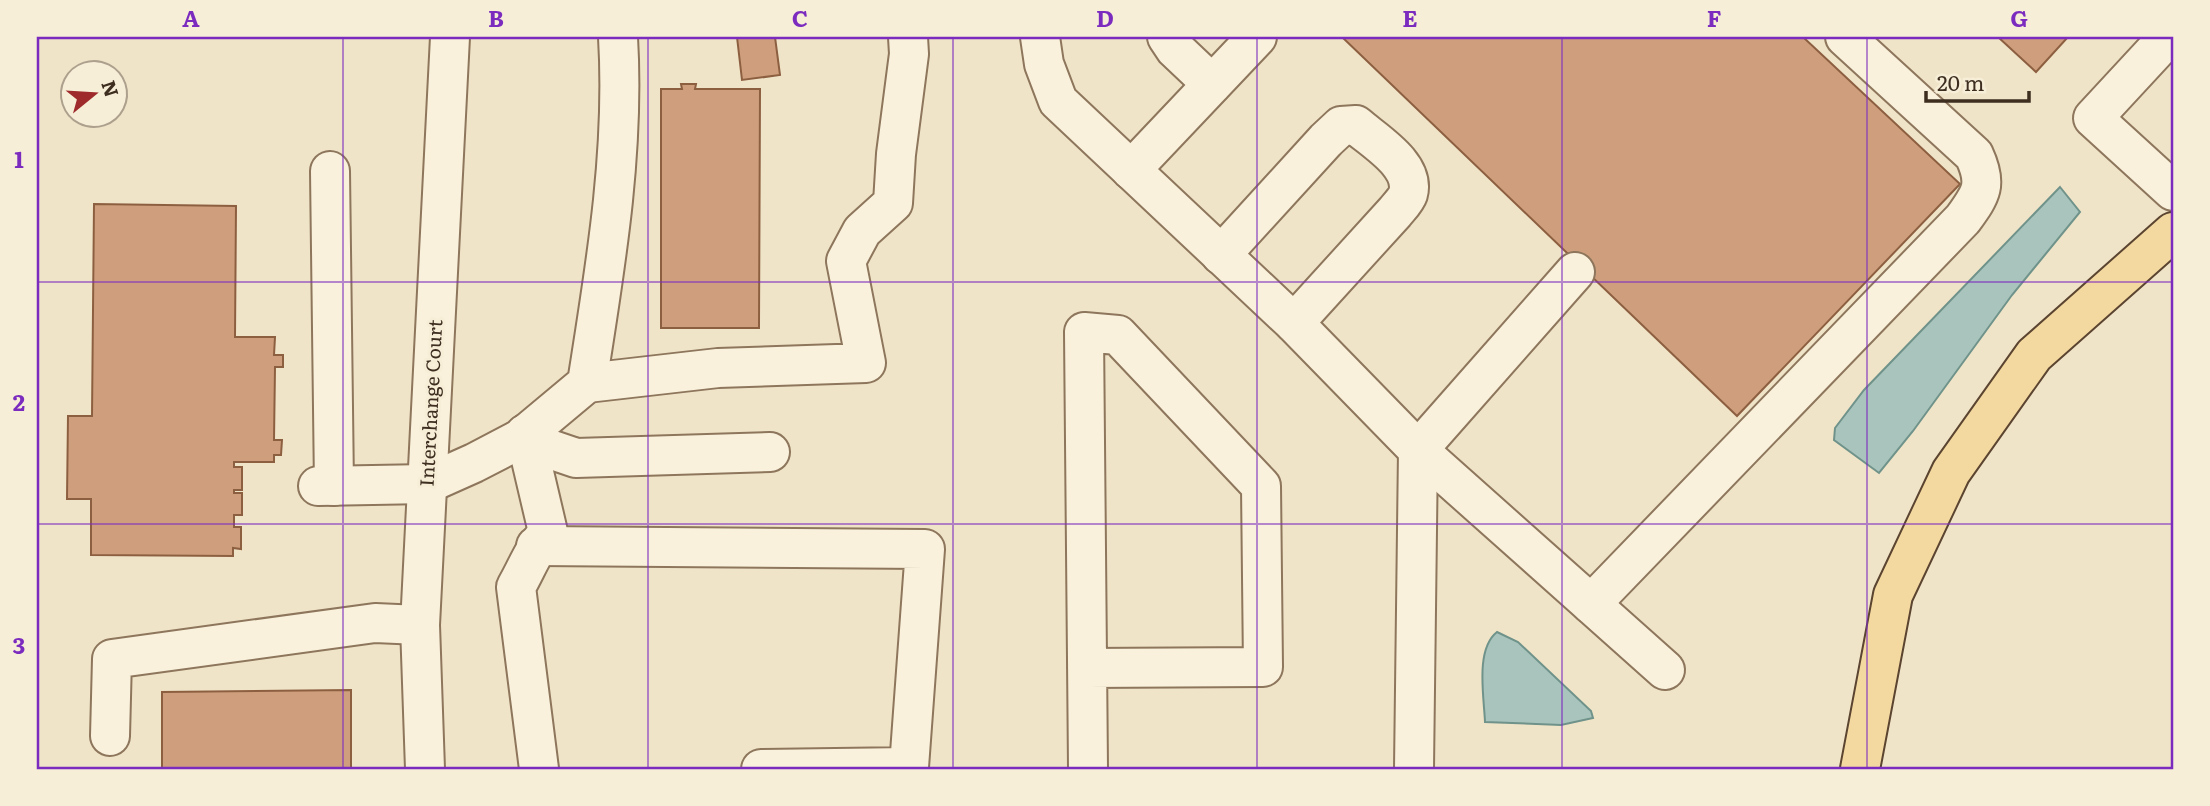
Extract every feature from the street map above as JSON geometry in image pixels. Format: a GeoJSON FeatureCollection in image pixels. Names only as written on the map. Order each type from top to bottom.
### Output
{"type":"FeatureCollection","features":[{"type":"Feature","properties":{"kind":"main road"},"geometry":{"type":"LineString","coordinates":[[1860,769],[1893,595],[1951,472],[2034,355],[2173,232]]}},
{"type":"Feature","properties":{"kind":"street","name":"Interchange Court"},"geometry":{"type":"LineString","coordinates":[[425,769],[419,625],[450,37]]}},
{"type":"Feature","properties":{"kind":"street"},"geometry":{"type":"LineString","coordinates":[[587,383],[611,233],[621,74],[618,37]]}},
{"type":"Feature","properties":{"kind":"street"},"geometry":{"type":"LineString","coordinates":[[330,171],[326,486],[427,484],[524,438],[587,383],[718,368],[866,363],[846,261],[862,231],[893,203],[909,54],[908,37]]}},
{"type":"Feature","properties":{"kind":"street"},"geometry":{"type":"LineString","coordinates":[[1040,37],[1044,64],[1058,100],[1293,323],[1418,450],[1665,670]]}},
{"type":"Feature","properties":{"kind":"street"},"geometry":{"type":"LineString","coordinates":[[1167,37],[1175,49],[1212,85]]}},
{"type":"Feature","properties":{"kind":"street"},"geometry":{"type":"LineString","coordinates":[[1132,170],[1257,37]]}},
{"type":"Feature","properties":{"kind":"street"},"geometry":{"type":"LineString","coordinates":[[1591,604],[1963,219],[1980,196],[1983,174],[1974,156],[1845,37]]}},
{"type":"Feature","properties":{"kind":"street"},"geometry":{"type":"LineString","coordinates":[[2168,37],[2093,118],[2173,191]]}},
{"type":"Feature","properties":{"kind":"street"},"geometry":{"type":"LineString","coordinates":[[1221,255],[1342,126],[1356,125],[1402,165],[1409,181],[1408,195],[1293,323]]}},
{"type":"Feature","properties":{"kind":"street"},"geometry":{"type":"LineString","coordinates":[[1414,769],[1418,450],[1575,272]]}},
{"type":"Feature","properties":{"kind":"street"},"geometry":{"type":"LineString","coordinates":[[1087,668],[1263,667],[1261,486],[1118,335],[1084,332],[1087,668],[1088,769]]}},
{"type":"Feature","properties":{"kind":"street"},"geometry":{"type":"LineString","coordinates":[[524,438],[576,458],[770,452]]}},
{"type":"Feature","properties":{"kind":"street"},"geometry":{"type":"LineString","coordinates":[[524,438],[548,532],[536,546],[516,587],[539,769]]}},
{"type":"Feature","properties":{"kind":"street"},"geometry":{"type":"LineString","coordinates":[[536,546],[925,549],[909,767],[761,769]]}},
{"type":"Feature","properties":{"kind":"street"},"geometry":{"type":"LineString","coordinates":[[110,736],[112,659],[375,623],[419,625]]}},
{"type":"Feature","properties":{"kind":"water"},"geometry":{"type":"Polygon","coordinates":[[[2060,187],[2080,212],[2012,295],[1879,473],[1834,440],[1835,428],[1864,390],[2060,187]]]}},
{"type":"Feature","properties":{"kind":"water"},"geometry":{"type":"Polygon","coordinates":[[[1497,632],[1518,642],[1591,711],[1593,718],[1561,725],[1485,722],[1483,661],[1490,640],[1497,632]]]}},
{"type":"Feature","properties":{"kind":"building"},"geometry":{"type":"Polygon","coordinates":[[[737,37],[775,37],[780,75],[742,80],[737,37]]]}},
{"type":"Feature","properties":{"kind":"building"},"geometry":{"type":"Polygon","coordinates":[[[1342,37],[1803,37],[1960,184],[1737,416],[1342,37]]]}},
{"type":"Feature","properties":{"kind":"building"},"geometry":{"type":"Polygon","coordinates":[[[1998,37],[2068,37],[2036,72],[1998,37]]]}},
{"type":"Feature","properties":{"kind":"building"},"geometry":{"type":"Polygon","coordinates":[[[681,84],[696,84],[695,89],[760,89],[759,328],[661,328],[661,89],[682,89],[681,84]]]}},
{"type":"Feature","properties":{"kind":"building"},"geometry":{"type":"Polygon","coordinates":[[[94,204],[236,206],[235,337],[275,337],[274,355],[283,355],[283,367],[275,367],[274,440],[282,440],[281,455],[274,455],[274,462],[234,462],[234,467],[242,467],[242,490],[234,490],[234,493],[242,493],[242,515],[234,515],[234,527],[241,527],[241,549],[233,548],[233,556],[91,555],[91,499],[67,499],[68,416],[92,416],[94,204]]]}},
{"type":"Feature","properties":{"kind":"building"},"geometry":{"type":"Polygon","coordinates":[[[351,690],[351,769],[162,769],[162,692],[351,690]]]}}]}
